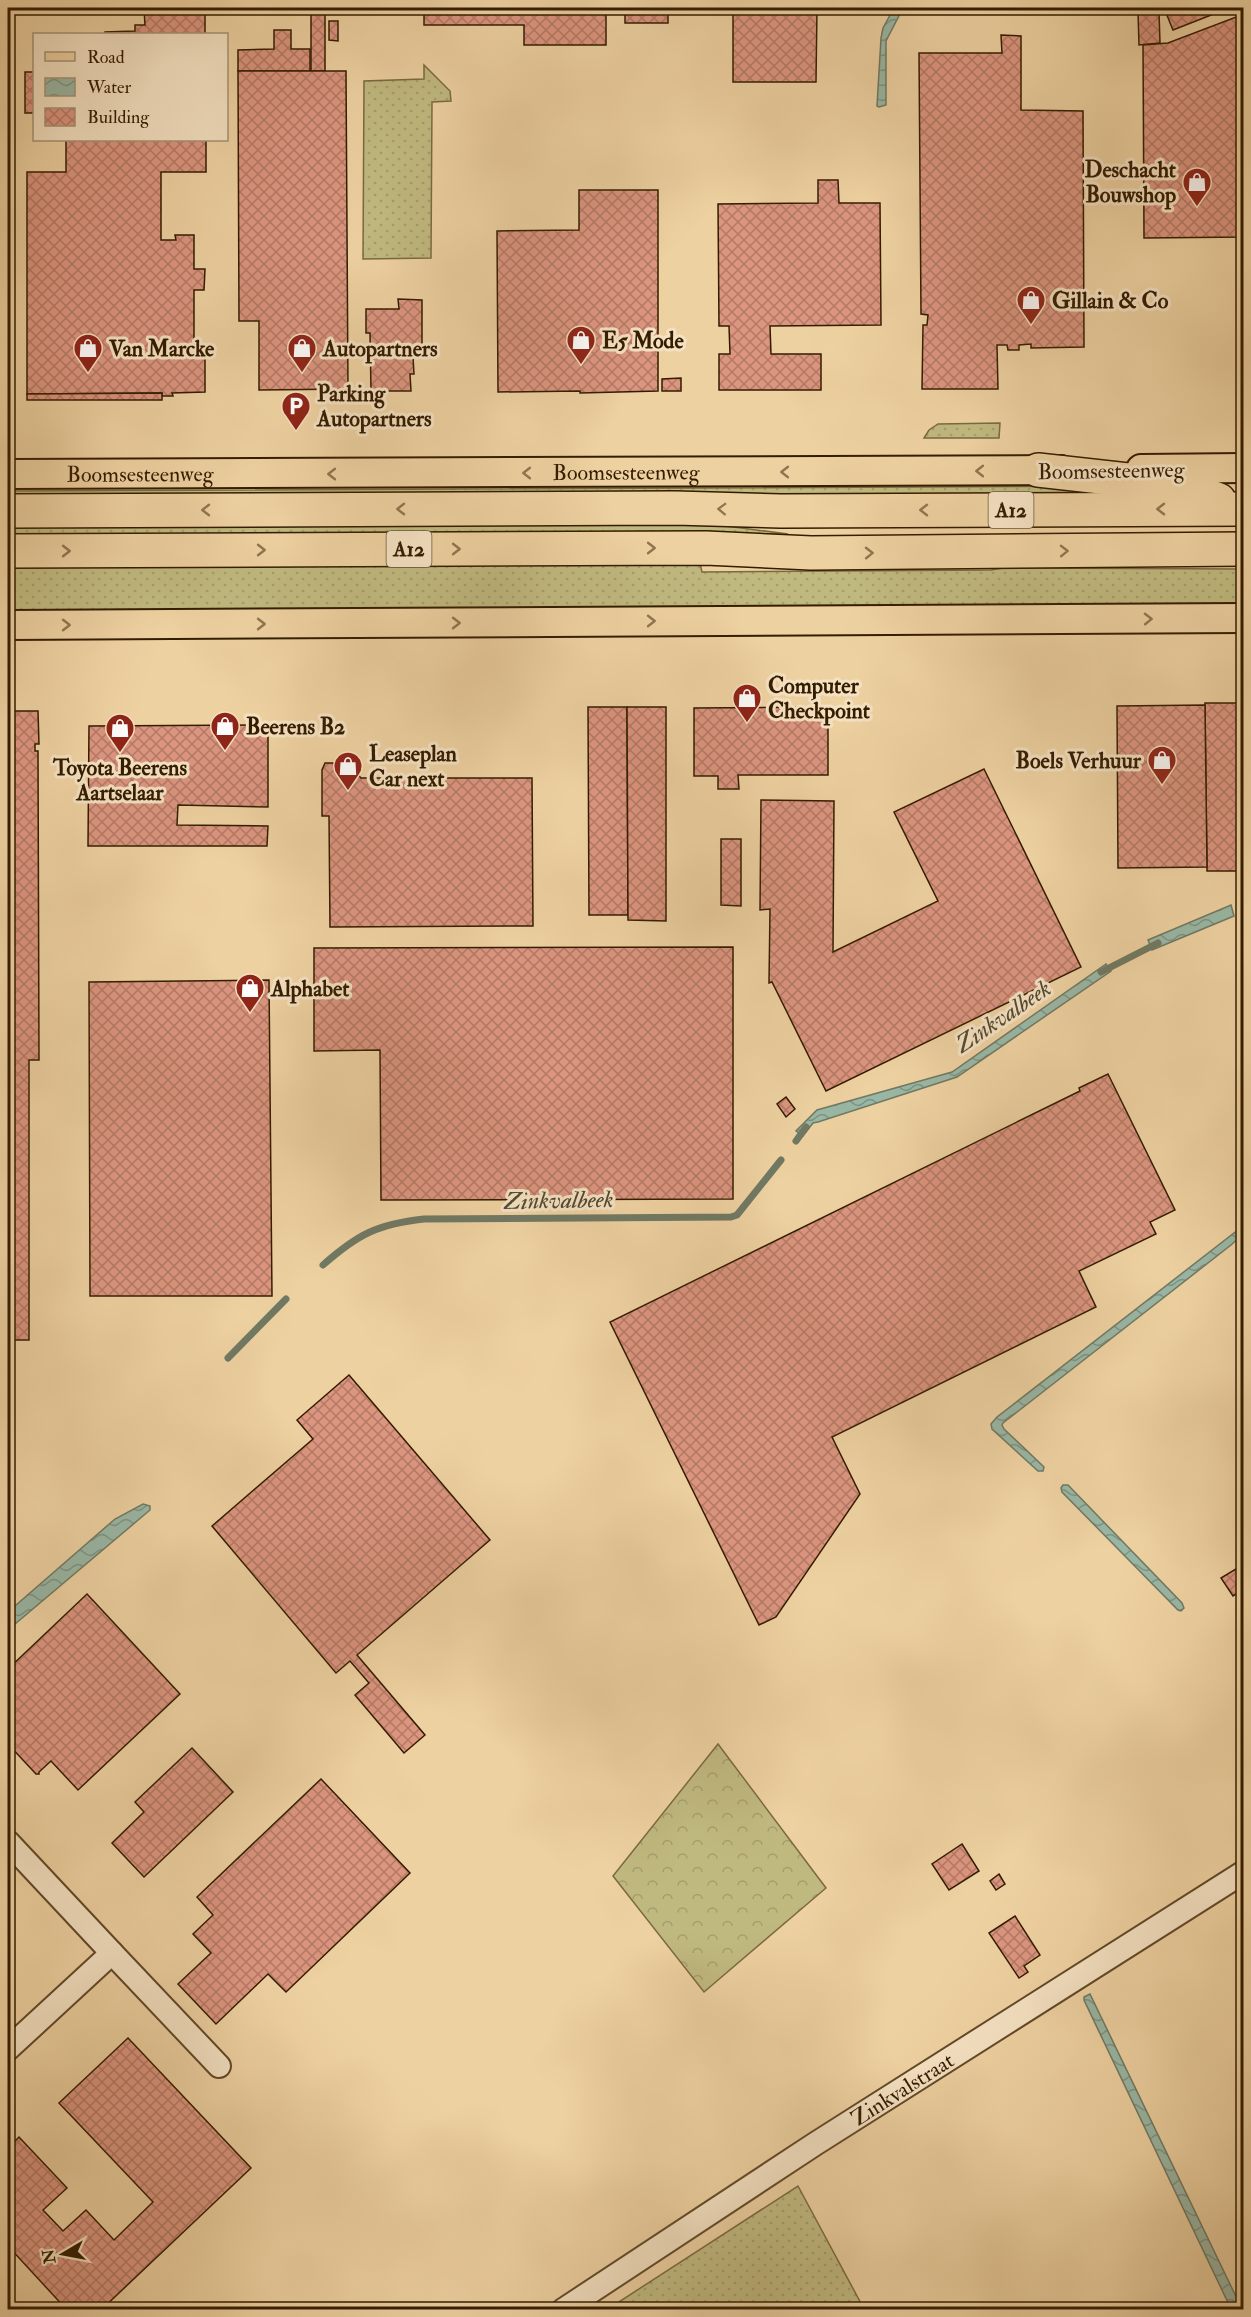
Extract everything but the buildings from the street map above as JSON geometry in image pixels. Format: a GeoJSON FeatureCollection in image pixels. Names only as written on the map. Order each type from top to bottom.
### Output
{"type":"FeatureCollection","features":[{"type":"Feature","properties":{"kind":"highway"},"geometry":{"type":"LineString","coordinates":[[1038,470],[1182,486],[1242,508]]}},
{"type":"Feature","properties":{"kind":"highway","name":"A12"},"geometry":{"type":"LineString","coordinates":[[8,512],[663,508],[781,511],[1242,508]]}},
{"type":"Feature","properties":{"kind":"highway","name":"A12"},"geometry":{"type":"LineString","coordinates":[[8,551],[706,548],[811,554],[1244,549]]}},
{"type":"Feature","properties":{"kind":"main road","name":"Boomsesteenweg"},"geometry":{"type":"LineString","coordinates":[[8,474],[1244,468]]}},
{"type":"Feature","properties":{"kind":"main road"},"geometry":{"type":"LineString","coordinates":[[8,625],[1244,618]]}},
{"type":"Feature","properties":{"kind":"street"},"geometry":{"type":"LineString","coordinates":[[8,1842],[219,2066]]}},
{"type":"Feature","properties":{"kind":"street","name":"Zinkvalstraat"},"geometry":{"type":"LineString","coordinates":[[563,2310],[834,2131],[1244,1872]]}},
{"type":"Feature","properties":{"kind":"street"},"geometry":{"type":"LineString","coordinates":[[8,2049],[112,1953]]}},
{"type":"Feature","properties":{"kind":"green space"},"geometry":{"type":"Polygon","coordinates":[[[424,65],[450,91],[451,101],[432,102],[431,258],[363,259],[364,81],[424,79],[424,65]]]}},
{"type":"Feature","properties":{"kind":"green space"},"geometry":{"type":"Polygon","coordinates":[[[1000,423],[999,438],[924,438],[929,430],[938,424],[1000,423]]]}},
{"type":"Feature","properties":{"kind":"green space"},"geometry":{"type":"Polygon","coordinates":[[[1130,486],[1129,494],[8,500],[8,491],[1130,486]]]}},
{"type":"Feature","properties":{"kind":"green space"},"geometry":{"type":"Polygon","coordinates":[[[680,520],[788,534],[8,537],[8,524],[680,520]]]}},
{"type":"Feature","properties":{"kind":"green space"},"geometry":{"type":"Polygon","coordinates":[[[699,559],[702,572],[991,570],[1003,568],[1243,569],[1244,608],[8,613],[8,565],[699,559]]]}},
{"type":"Feature","properties":{"kind":"green space"},"geometry":{"type":"Polygon","coordinates":[[[718,1744],[826,1888],[704,1992],[613,1876],[718,1744]]]}},
{"type":"Feature","properties":{"kind":"green space"},"geometry":{"type":"Polygon","coordinates":[[[798,2186],[864,2309],[608,2309],[798,2186]]]}},
{"type":"Feature","properties":{"kind":"water"},"geometry":{"type":"Polygon","coordinates":[[[894,8],[903,8],[886,41],[886,105],[879,107],[877,106],[881,38],[883,28],[894,8]]]}},
{"type":"Feature","properties":{"kind":"water"},"geometry":{"type":"Polygon","coordinates":[[[1231,905],[1234,916],[1152,950],[1148,940],[1231,905]]]}},
{"type":"Feature","properties":{"kind":"water"},"geometry":{"type":"Polygon","coordinates":[[[1106,964],[1111,971],[957,1077],[813,1123],[803,1136],[796,1131],[817,1110],[952,1072],[1106,964]]]}},
{"type":"Feature","properties":{"kind":"water"},"geometry":{"type":"Polygon","coordinates":[[[1243,1226],[1243,1234],[1231,1245],[1003,1423],[1004,1429],[1044,1467],[1043,1471],[1038,1471],[992,1429],[991,1424],[997,1417],[1243,1226]]]}},
{"type":"Feature","properties":{"kind":"water"},"geometry":{"type":"Polygon","coordinates":[[[1063,1485],[1068,1485],[1182,1603],[1184,1608],[1181,1611],[1062,1492],[1063,1485]]]}},
{"type":"Feature","properties":{"kind":"water"},"geometry":{"type":"Polygon","coordinates":[[[143,1504],[150,1506],[150,1510],[8,1630],[8,1612],[115,1519],[143,1504]]]}},
{"type":"Feature","properties":{"kind":"water"},"geometry":{"type":"Polygon","coordinates":[[[1090,1994],[1242,2309],[1231,2309],[1084,2000],[1084,1997],[1090,1994]]]}},
{"type":"Feature","properties":{"kind":"waterway","name":"Zinkvalbeek"},"geometry":{"type":"LineString","coordinates":[[1101,972],[1158,943]]}},
{"type":"Feature","properties":{"kind":"waterway","name":"Zinkvalbeek"},"geometry":{"type":"LineString","coordinates":[[796,1141],[806,1127]]}},
{"type":"Feature","properties":{"kind":"waterway","name":"Zinkvalbeek"},"geometry":{"type":"LineString","coordinates":[[323,1265],[347,1245],[369,1232],[394,1224],[424,1219],[731,1217],[737,1215],[781,1160]]}},
{"type":"Feature","properties":{"kind":"waterway","name":"Zinkvalbeek"},"geometry":{"type":"LineString","coordinates":[[228,1358],[286,1299]]}},
{"type":"Feature","properties":{"kind":"place","name":"Deschacht Bouwshop"},"geometry":{"type":"Point","coordinates":[1197,208]}},
{"type":"Feature","properties":{"kind":"place","name":"Gillain & Co"},"geometry":{"type":"Point","coordinates":[1031,326]}},
{"type":"Feature","properties":{"kind":"place","name":"E5 Mode"},"geometry":{"type":"Point","coordinates":[581,366]}},
{"type":"Feature","properties":{"kind":"place","name":"Van Marcke"},"geometry":{"type":"Point","coordinates":[88,374]}},
{"type":"Feature","properties":{"kind":"place","name":"Autopartners"},"geometry":{"type":"Point","coordinates":[302,374]}},
{"type":"Feature","properties":{"kind":"place","name":"Parking Autopartners"},"geometry":{"type":"Point","coordinates":[296,432]}},
{"type":"Feature","properties":{"kind":"place","name":"Computer Checkpoint"},"geometry":{"type":"Point","coordinates":[747,724]}},
{"type":"Feature","properties":{"kind":"place","name":"Beerens B2"},"geometry":{"type":"Point","coordinates":[225,752]}},
{"type":"Feature","properties":{"kind":"place","name":"Toyota Beerens Aartselaar"},"geometry":{"type":"Point","coordinates":[120,754]}},
{"type":"Feature","properties":{"kind":"place","name":"Boels Verhuur"},"geometry":{"type":"Point","coordinates":[1162,786]}},
{"type":"Feature","properties":{"kind":"place","name":"Leaseplan Car next"},"geometry":{"type":"Point","coordinates":[348,792]}},
{"type":"Feature","properties":{"kind":"place","name":"Alphabet"},"geometry":{"type":"Point","coordinates":[250,1014]}}]}
